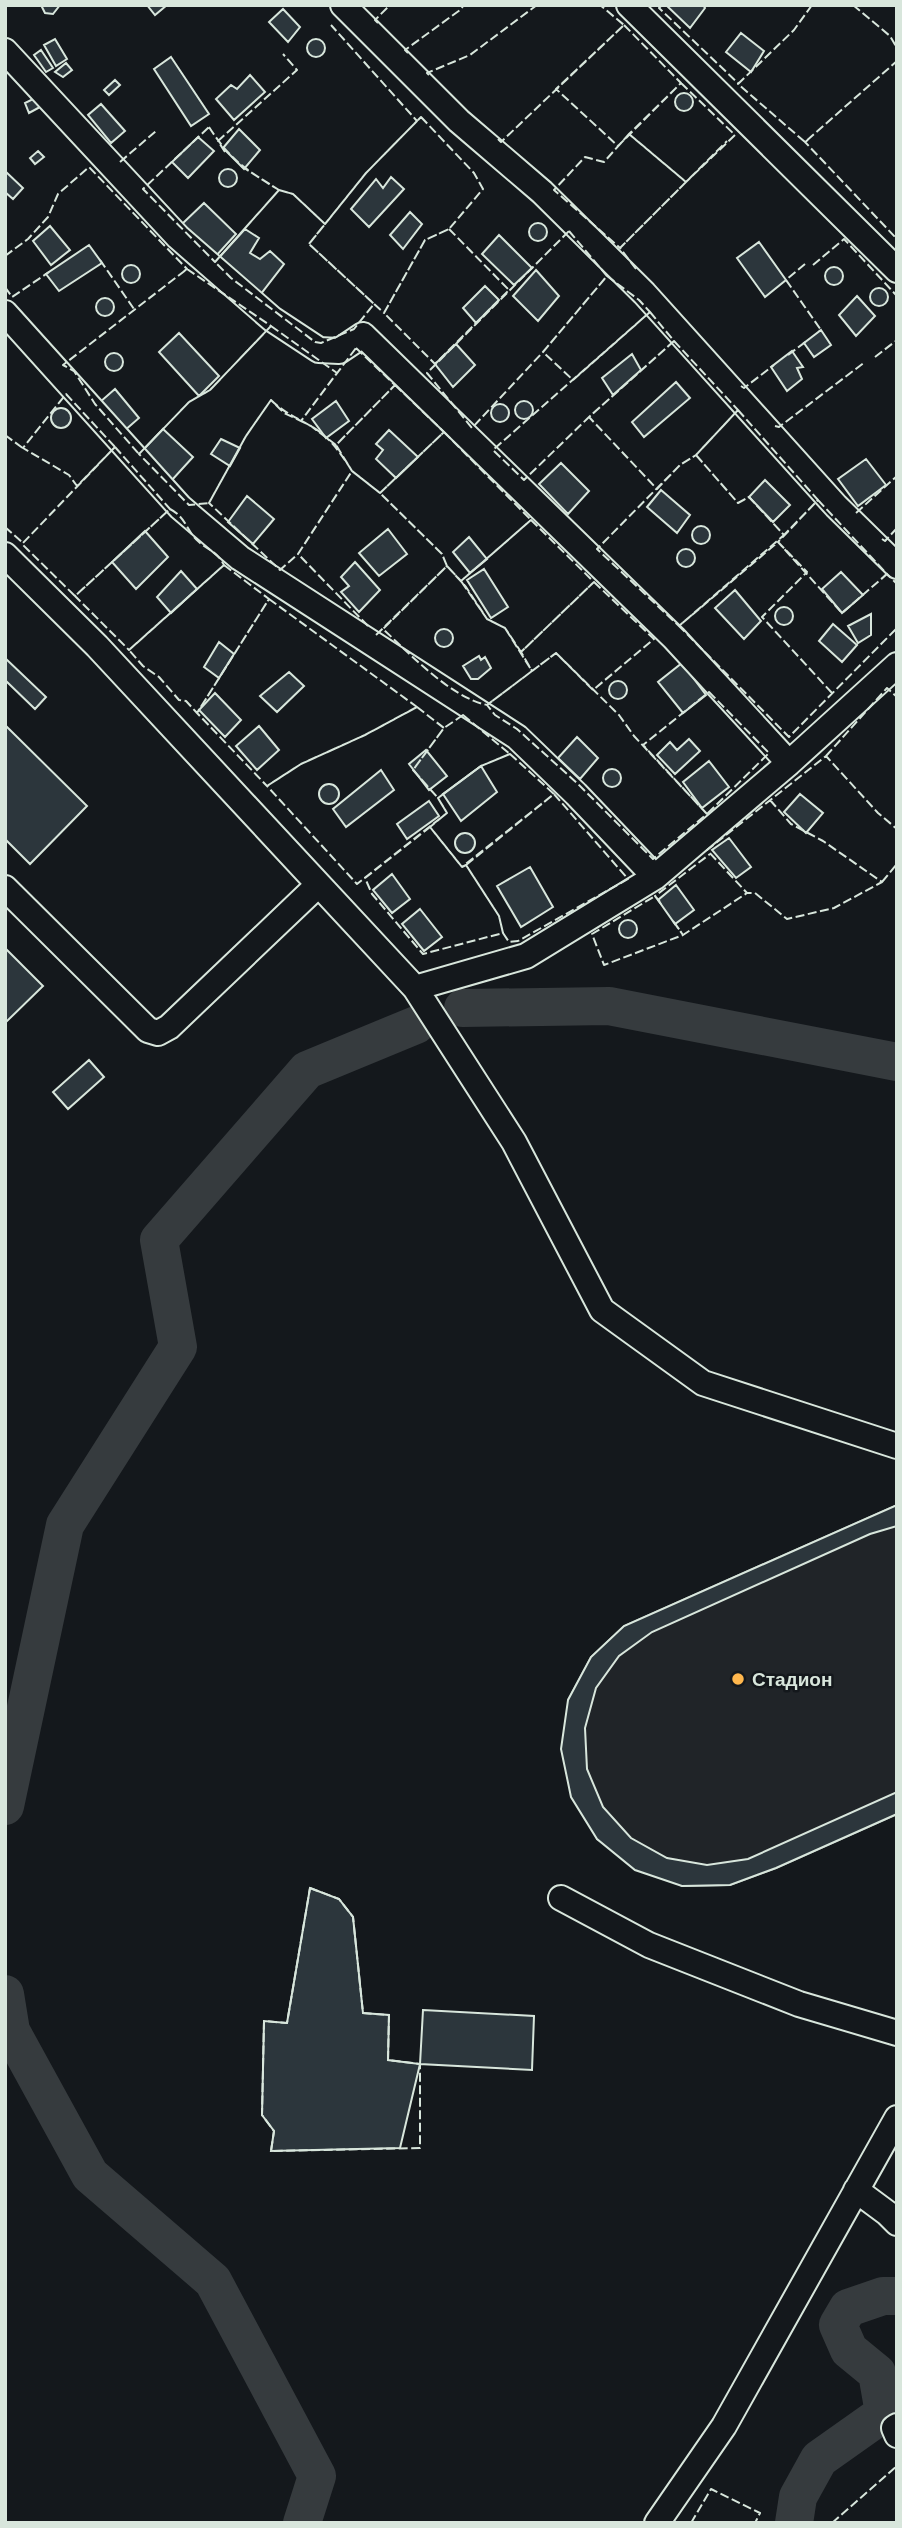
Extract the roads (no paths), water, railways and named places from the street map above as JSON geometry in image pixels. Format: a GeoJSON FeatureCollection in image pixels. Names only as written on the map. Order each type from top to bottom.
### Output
{"type":"FeatureCollection","features":[{"type":"Feature","properties":{"kind":"street"},"geometry":{"type":"LineString","coordinates":[[343,5],[460,121],[542,192],[644,293],[836,506],[897,566]]}},
{"type":"Feature","properties":{"kind":"street"},"geometry":{"type":"LineString","coordinates":[[629,5],[897,270]]}},
{"type":"Feature","properties":{"kind":"street"},"geometry":{"type":"LineString","coordinates":[[5,51],[178,237],[272,318],[319,349],[339,351],[363,335],[674,638],[789,763]]}},
{"type":"Feature","properties":{"kind":"street"},"geometry":{"type":"LineString","coordinates":[[5,313],[180,507],[240,558],[517,737],[655,877]]}},
{"type":"Feature","properties":{"kind":"street"},"geometry":{"type":"LineString","coordinates":[[5,555],[97,646],[415,988],[514,1142],[602,1310],[703,1383],[897,1446]]}},
{"type":"Feature","properties":{"kind":"street"},"geometry":{"type":"LineString","coordinates":[[415,988],[526,956],[655,877],[789,763],[897,665]]}},
{"type":"Feature","properties":{"kind":"street"},"geometry":{"type":"LineString","coordinates":[[5,888],[148,1030],[158,1033],[169,1027],[318,885]]}},
{"type":"Feature","properties":{"kind":"street"},"geometry":{"type":"LineString","coordinates":[[561,1898],[649,1945],[799,2004],[897,2033]]}},
{"type":"Feature","properties":{"kind":"street"},"geometry":{"type":"LineString","coordinates":[[657,2523],[724,2426],[897,2118]]}},
{"type":"Feature","properties":{"kind":"street"},"geometry":{"type":"LineString","coordinates":[[856,2190],[897,2223]]}},
{"type":"Feature","properties":{"kind":"street"},"geometry":{"type":"LineString","coordinates":[[897,2426],[894,2428],[897,2435]]}},
{"type":"Feature","properties":{"kind":"waterway"},"geometry":{"type":"LineString","coordinates":[[463,1008],[609,1006],[897,1062]]}},
{"type":"Feature","properties":{"kind":"waterway"},"geometry":{"type":"LineString","coordinates":[[5,1806],[65,1525],[178,1347],[159,1240],[307,1070],[416,1025]]}},
{"type":"Feature","properties":{"kind":"waterway"},"geometry":{"type":"LineString","coordinates":[[5,1994],[11,2031],[90,2175],[213,2281],[317,2476],[302,2523]]}},
{"type":"Feature","properties":{"kind":"waterway"},"geometry":{"type":"LineString","coordinates":[[794,2523],[798,2497],[819,2459],[884,2413],[877,2373],[849,2350],[838,2325],[848,2308],[883,2296],[897,2296]]}},
{"type":"Feature","properties":{"kind":"place","name":"Стадион"},"geometry":{"type":"Point","coordinates":[738,1679]}}]}
